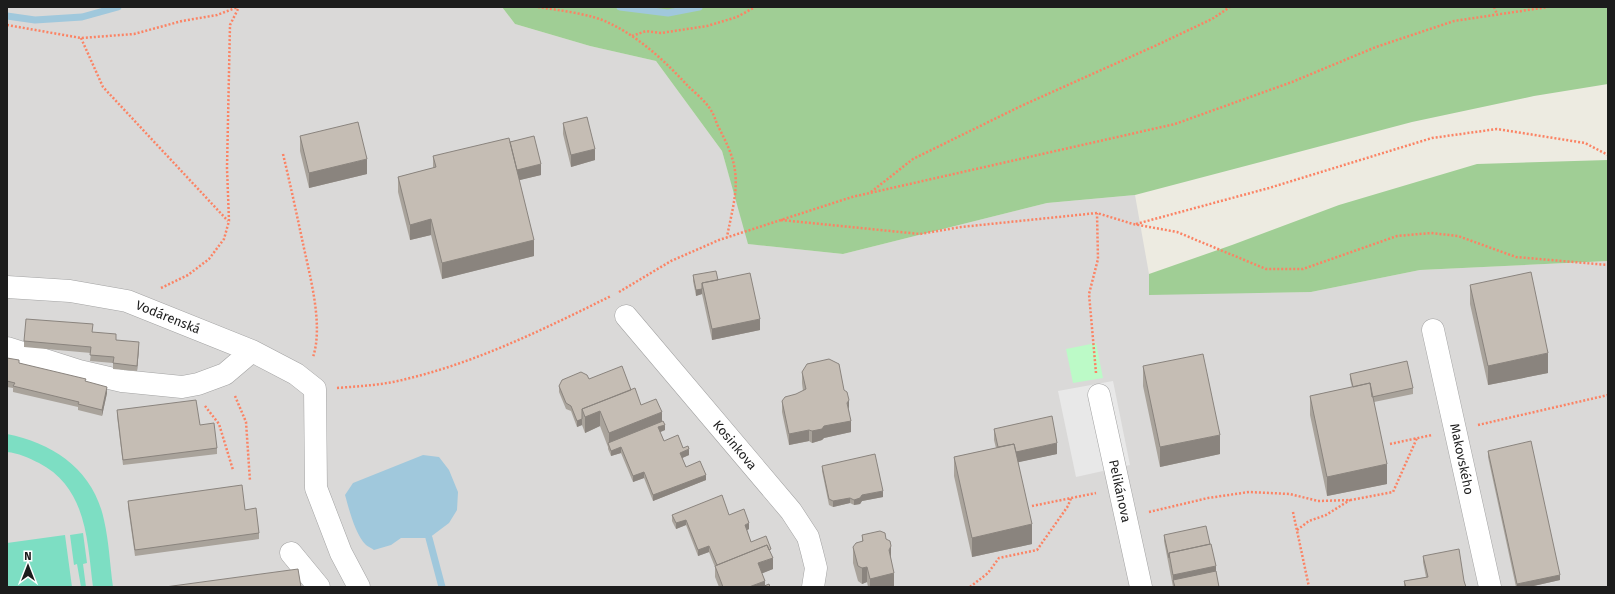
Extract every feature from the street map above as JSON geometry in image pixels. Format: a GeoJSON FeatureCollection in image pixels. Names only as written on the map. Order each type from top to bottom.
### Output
{"type":"FeatureCollection","features":[{"type":"Feature","properties":{"kind":"street","name":"Vodárenská"},"geometry":{"type":"LineString","coordinates":[[7,287],[70,291],[127,301],[252,351],[296,374],[315,389]]}},
{"type":"Feature","properties":{"kind":"street","name":"Kosinkova"},"geometry":{"type":"LineString","coordinates":[[626,316],[792,511],[808,537],[816,568],[813,587]]}},
{"type":"Feature","properties":{"kind":"street","name":"Makovského"},"geometry":{"type":"LineString","coordinates":[[1433,330],[1490,587]]}},
{"type":"Feature","properties":{"kind":"street"},"geometry":{"type":"LineString","coordinates":[[7,348],[79,371],[122,380],[182,387],[198,384],[225,374],[252,351]]}},
{"type":"Feature","properties":{"kind":"street"},"geometry":{"type":"LineString","coordinates":[[315,389],[316,488],[341,553],[359,587]]}},
{"type":"Feature","properties":{"kind":"street","name":"Pelikánova"},"geometry":{"type":"LineString","coordinates":[[1099,395],[1141,587]]}},
{"type":"Feature","properties":{"kind":"street"},"geometry":{"type":"LineString","coordinates":[[290,553],[319,587]]}},
{"type":"Feature","properties":{"kind":"path"},"geometry":{"type":"LineString","coordinates":[[7,25],[82,38],[134,34],[182,21],[217,15],[239,7]]}},
{"type":"Feature","properties":{"kind":"path"},"geometry":{"type":"LineString","coordinates":[[127,301],[156,291],[188,275],[209,259],[224,238],[228,222],[227,168],[230,25],[239,7]]}},
{"type":"Feature","properties":{"kind":"path"},"geometry":{"type":"LineString","coordinates":[[538,7],[608,22],[632,36],[671,67],[705,102],[712,112],[726,141],[735,170],[735,199],[727,237]]}},
{"type":"Feature","properties":{"kind":"path"},"geometry":{"type":"LineString","coordinates":[[632,36],[646,31],[661,33],[707,26],[737,17],[755,7]]}},
{"type":"Feature","properties":{"kind":"path"},"geometry":{"type":"LineString","coordinates":[[869,193],[913,159],[1021,106],[1185,32],[1212,19],[1230,7]]}},
{"type":"Feature","properties":{"kind":"path"},"geometry":{"type":"LineString","coordinates":[[1494,7],[1497,14]]}},
{"type":"Feature","properties":{"kind":"path"},"geometry":{"type":"LineString","coordinates":[[315,389],[374,385],[407,379],[466,360],[527,337],[617,294],[671,261],[727,237],[852,197],[1175,124],[1292,82],[1376,47],[1454,21],[1548,7]]}},
{"type":"Feature","properties":{"kind":"path"},"geometry":{"type":"LineString","coordinates":[[82,38],[103,87],[228,222]]}},
{"type":"Feature","properties":{"kind":"path"},"geometry":{"type":"LineString","coordinates":[[1134,224],[1269,188],[1432,138],[1497,129],[1585,143],[1608,155]]}},
{"type":"Feature","properties":{"kind":"path"},"geometry":{"type":"LineString","coordinates":[[284,154],[310,277],[317,325],[316,346],[311,361],[296,374]]}},
{"type":"Feature","properties":{"kind":"path"},"geometry":{"type":"LineString","coordinates":[[778,220],[920,234],[961,227],[1097,213],[1134,224],[1177,232],[1266,269],[1303,269],[1398,236],[1431,233],[1458,236],[1516,257],[1608,265]]}},
{"type":"Feature","properties":{"kind":"path"},"geometry":{"type":"LineString","coordinates":[[1097,213],[1098,259],[1089,294],[1099,395]]}},
{"type":"Feature","properties":{"kind":"path"},"geometry":{"type":"LineString","coordinates":[[225,374],[246,422],[250,481]]}},
{"type":"Feature","properties":{"kind":"path"},"geometry":{"type":"LineString","coordinates":[[182,387],[202,403],[219,424],[233,470]]}},
{"type":"Feature","properties":{"kind":"path"},"geometry":{"type":"LineString","coordinates":[[1484,423],[1608,395]]}},
{"type":"Feature","properties":{"kind":"path"},"geometry":{"type":"LineString","coordinates":[[1126,518],[1208,498],[1248,492],[1290,494],[1318,501],[1351,500],[1393,492],[1417,438],[1390,444]]}},
{"type":"Feature","properties":{"kind":"path"},"geometry":{"type":"LineString","coordinates":[[970,587],[988,573],[999,558],[1037,550],[1068,506],[1071,498],[1032,506]]}},
{"type":"Feature","properties":{"kind":"path"},"geometry":{"type":"LineString","coordinates":[[1297,530],[1309,521],[1326,515],[1351,500]]}},
{"type":"Feature","properties":{"kind":"path"},"geometry":{"type":"LineString","coordinates":[[1293,512],[1309,587]]}},
{"type":"Feature","properties":{"kind":"shaded area"},"geometry":{"type":"Polygon","coordinates":[[[7,7],[502,7],[515,24],[590,46],[656,61],[722,151],[749,244],[843,254],[1047,203],[1135,195],[1149,274],[1149,294],[1311,292],[1420,270],[1608,261],[1608,587],[7,587],[7,7]]]}},
{"type":"Feature","properties":{"kind":"shaded area"},"geometry":{"type":"Polygon","coordinates":[[[1113,381],[1130,465],[1076,477],[1058,391],[1113,381]]]}},
{"type":"Feature","properties":{"kind":"green space"},"geometry":{"type":"Polygon","coordinates":[[[502,7],[1608,7],[1608,84],[1534,96],[1412,122],[1135,195],[1047,203],[843,254],[748,244],[722,151],[656,61],[590,46],[515,24],[502,7]]]}},
{"type":"Feature","properties":{"kind":"green space"},"geometry":{"type":"Polygon","coordinates":[[[1608,160],[1608,261],[1420,270],[1311,292],[1149,295],[1149,274],[1339,205],[1477,164],[1608,160]]]}},
{"type":"Feature","properties":{"kind":"green space"},"geometry":{"type":"Polygon","coordinates":[[[1096,343],[1103,378],[1073,383],[1066,349],[1096,343]]]}},
{"type":"Feature","properties":{"kind":"green space"},"geometry":{"type":"Polygon","coordinates":[[[7,434],[41,444],[56,452],[81,474],[91,487],[99,503],[104,520],[113,587],[93,587],[89,551],[82,517],[76,501],[67,486],[55,474],[39,463],[7,452],[7,434]]]}},
{"type":"Feature","properties":{"kind":"green space"},"geometry":{"type":"Polygon","coordinates":[[[83,533],[87,563],[83,564],[86,587],[81,587],[77,564],[74,565],[70,535],[83,533]]]}},
{"type":"Feature","properties":{"kind":"green space"},"geometry":{"type":"Polygon","coordinates":[[[65,535],[72,587],[7,587],[7,543],[65,535]]]}},
{"type":"Feature","properties":{"kind":"water"},"geometry":{"type":"Polygon","coordinates":[[[423,455],[439,457],[449,470],[458,492],[457,510],[449,523],[429,538],[401,538],[391,545],[374,550],[366,545],[359,535],[345,495],[353,483],[423,455]]]}},
{"type":"Feature","properties":{"kind":"building"},"geometry":{"type":"Polygon","coordinates":[[[587,117],[595,149],[571,155],[563,123],[587,117]]]}},
{"type":"Feature","properties":{"kind":"building"},"geometry":{"type":"Polygon","coordinates":[[[358,122],[367,159],[309,173],[300,136],[358,122]]]}},
{"type":"Feature","properties":{"kind":"building"},"geometry":{"type":"Polygon","coordinates":[[[534,136],[541,164],[517,170],[510,142],[534,136]]]}},
{"type":"Feature","properties":{"kind":"building"},"geometry":{"type":"Polygon","coordinates":[[[509,138],[534,240],[442,263],[431,219],[410,225],[398,177],[436,167],[433,156],[509,138]]]}},
{"type":"Feature","properties":{"kind":"building"},"geometry":{"type":"Polygon","coordinates":[[[716,271],[718,280],[702,283],[702,289],[696,290],[693,275],[716,271]]]}},
{"type":"Feature","properties":{"kind":"building"},"geometry":{"type":"Polygon","coordinates":[[[1531,272],[1548,353],[1488,366],[1470,285],[1531,272]]]}},
{"type":"Feature","properties":{"kind":"building"},"geometry":{"type":"Polygon","coordinates":[[[750,273],[760,319],[712,329],[702,283],[750,273]]]}},
{"type":"Feature","properties":{"kind":"building"},"geometry":{"type":"Polygon","coordinates":[[[26,319],[93,324],[92,332],[116,334],[116,340],[139,342],[137,366],[113,363],[114,357],[90,355],[91,347],[24,341],[26,319]]]}},
{"type":"Feature","properties":{"kind":"building"},"geometry":{"type":"Polygon","coordinates":[[[1203,354],[1220,435],[1160,447],[1143,366],[1203,354]]]}},
{"type":"Feature","properties":{"kind":"building"},"geometry":{"type":"Polygon","coordinates":[[[7,358],[19,360],[19,363],[86,379],[85,381],[107,387],[102,410],[78,404],[79,402],[13,386],[15,383],[7,381],[7,358]]]}},
{"type":"Feature","properties":{"kind":"building"},"geometry":{"type":"Polygon","coordinates":[[[829,359],[839,364],[844,390],[847,392],[849,400],[847,403],[851,421],[824,426],[822,429],[789,434],[782,401],[785,397],[806,389],[802,372],[807,364],[829,359]]]}},
{"type":"Feature","properties":{"kind":"building"},"geometry":{"type":"Polygon","coordinates":[[[1407,361],[1413,388],[1372,397],[1370,383],[1353,387],[1350,374],[1407,361]]]}},
{"type":"Feature","properties":{"kind":"building"},"geometry":{"type":"Polygon","coordinates":[[[622,366],[631,390],[582,409],[582,419],[577,421],[571,406],[566,403],[559,386],[562,380],[581,372],[587,375],[589,379],[622,366]]]}},
{"type":"Feature","properties":{"kind":"building"},"geometry":{"type":"Polygon","coordinates":[[[1370,383],[1387,464],[1327,477],[1310,396],[1370,383]]]}},
{"type":"Feature","properties":{"kind":"building"},"geometry":{"type":"Polygon","coordinates":[[[635,388],[641,405],[656,399],[662,412],[609,433],[600,411],[585,417],[582,409],[635,388]]]}},
{"type":"Feature","properties":{"kind":"building"},"geometry":{"type":"Polygon","coordinates":[[[196,400],[200,425],[214,423],[217,448],[123,460],[117,410],[196,400]]]}},
{"type":"Feature","properties":{"kind":"building"},"geometry":{"type":"Polygon","coordinates":[[[1052,416],[1057,443],[1016,452],[1014,444],[998,447],[994,429],[1052,416]]]}},
{"type":"Feature","properties":{"kind":"building"},"geometry":{"type":"Polygon","coordinates":[[[663,421],[665,425],[658,427],[664,441],[678,435],[683,448],[688,446],[689,449],[680,453],[686,467],[700,461],[706,475],[653,495],[644,472],[633,476],[621,447],[611,451],[608,443],[663,421]]]}},
{"type":"Feature","properties":{"kind":"building"},"geometry":{"type":"Polygon","coordinates":[[[1531,441],[1560,575],[1517,584],[1488,451],[1531,441]]]}},
{"type":"Feature","properties":{"kind":"building"},"geometry":{"type":"Polygon","coordinates":[[[1014,444],[1032,524],[972,538],[954,457],[1014,444]]]}},
{"type":"Feature","properties":{"kind":"building"},"geometry":{"type":"Polygon","coordinates":[[[875,454],[883,491],[862,495],[860,498],[854,500],[850,498],[833,501],[829,499],[822,466],[875,454]]]}},
{"type":"Feature","properties":{"kind":"building"},"geometry":{"type":"Polygon","coordinates":[[[242,485],[245,510],[256,508],[259,533],[135,550],[128,501],[242,485]]]}},
{"type":"Feature","properties":{"kind":"building"},"geometry":{"type":"Polygon","coordinates":[[[722,495],[729,515],[744,509],[749,523],[745,525],[751,542],[766,536],[771,549],[769,550],[767,545],[717,565],[709,546],[698,550],[686,520],[676,523],[672,515],[722,495]]]}},
{"type":"Feature","properties":{"kind":"building"},"geometry":{"type":"Polygon","coordinates":[[[1206,526],[1210,544],[1169,553],[1169,558],[1164,535],[1206,526]]]}},
{"type":"Feature","properties":{"kind":"building"},"geometry":{"type":"Polygon","coordinates":[[[880,531],[885,533],[886,539],[890,541],[891,546],[889,550],[894,573],[870,579],[867,567],[862,568],[858,566],[853,547],[856,543],[863,541],[862,535],[880,531]]]}},
{"type":"Feature","properties":{"kind":"building"},"geometry":{"type":"Polygon","coordinates":[[[1211,544],[1216,566],[1173,575],[1169,553],[1211,544]]]}},
{"type":"Feature","properties":{"kind":"building"},"geometry":{"type":"Polygon","coordinates":[[[767,545],[773,558],[758,563],[765,581],[749,587],[723,587],[715,566],[767,545]]]}},
{"type":"Feature","properties":{"kind":"building"},"geometry":{"type":"Polygon","coordinates":[[[1459,549],[1466,587],[1406,587],[1404,581],[1428,577],[1423,556],[1459,549]]]}},
{"type":"Feature","properties":{"kind":"building"},"geometry":{"type":"Polygon","coordinates":[[[298,569],[301,587],[165,587],[298,569]]]}},
{"type":"Feature","properties":{"kind":"building"},"geometry":{"type":"Polygon","coordinates":[[[1216,571],[1219,587],[1175,587],[1173,580],[1216,571]]]}},
{"type":"Feature","properties":{"kind":"building"},"geometry":{"type":"Polygon","coordinates":[[[769,584],[770,587],[762,587],[769,584]]]}},
{"type":"Feature","properties":{"kind":"waterway"},"geometry":{"type":"LineString","coordinates":[[7,16],[35,20],[82,17],[118,7]]}},
{"type":"Feature","properties":{"kind":"waterway"},"geometry":{"type":"LineString","coordinates":[[620,7],[668,13],[699,7]]}},
{"type":"Feature","properties":{"kind":"waterway"},"geometry":{"type":"LineString","coordinates":[[429,538],[442,587]]}}]}
